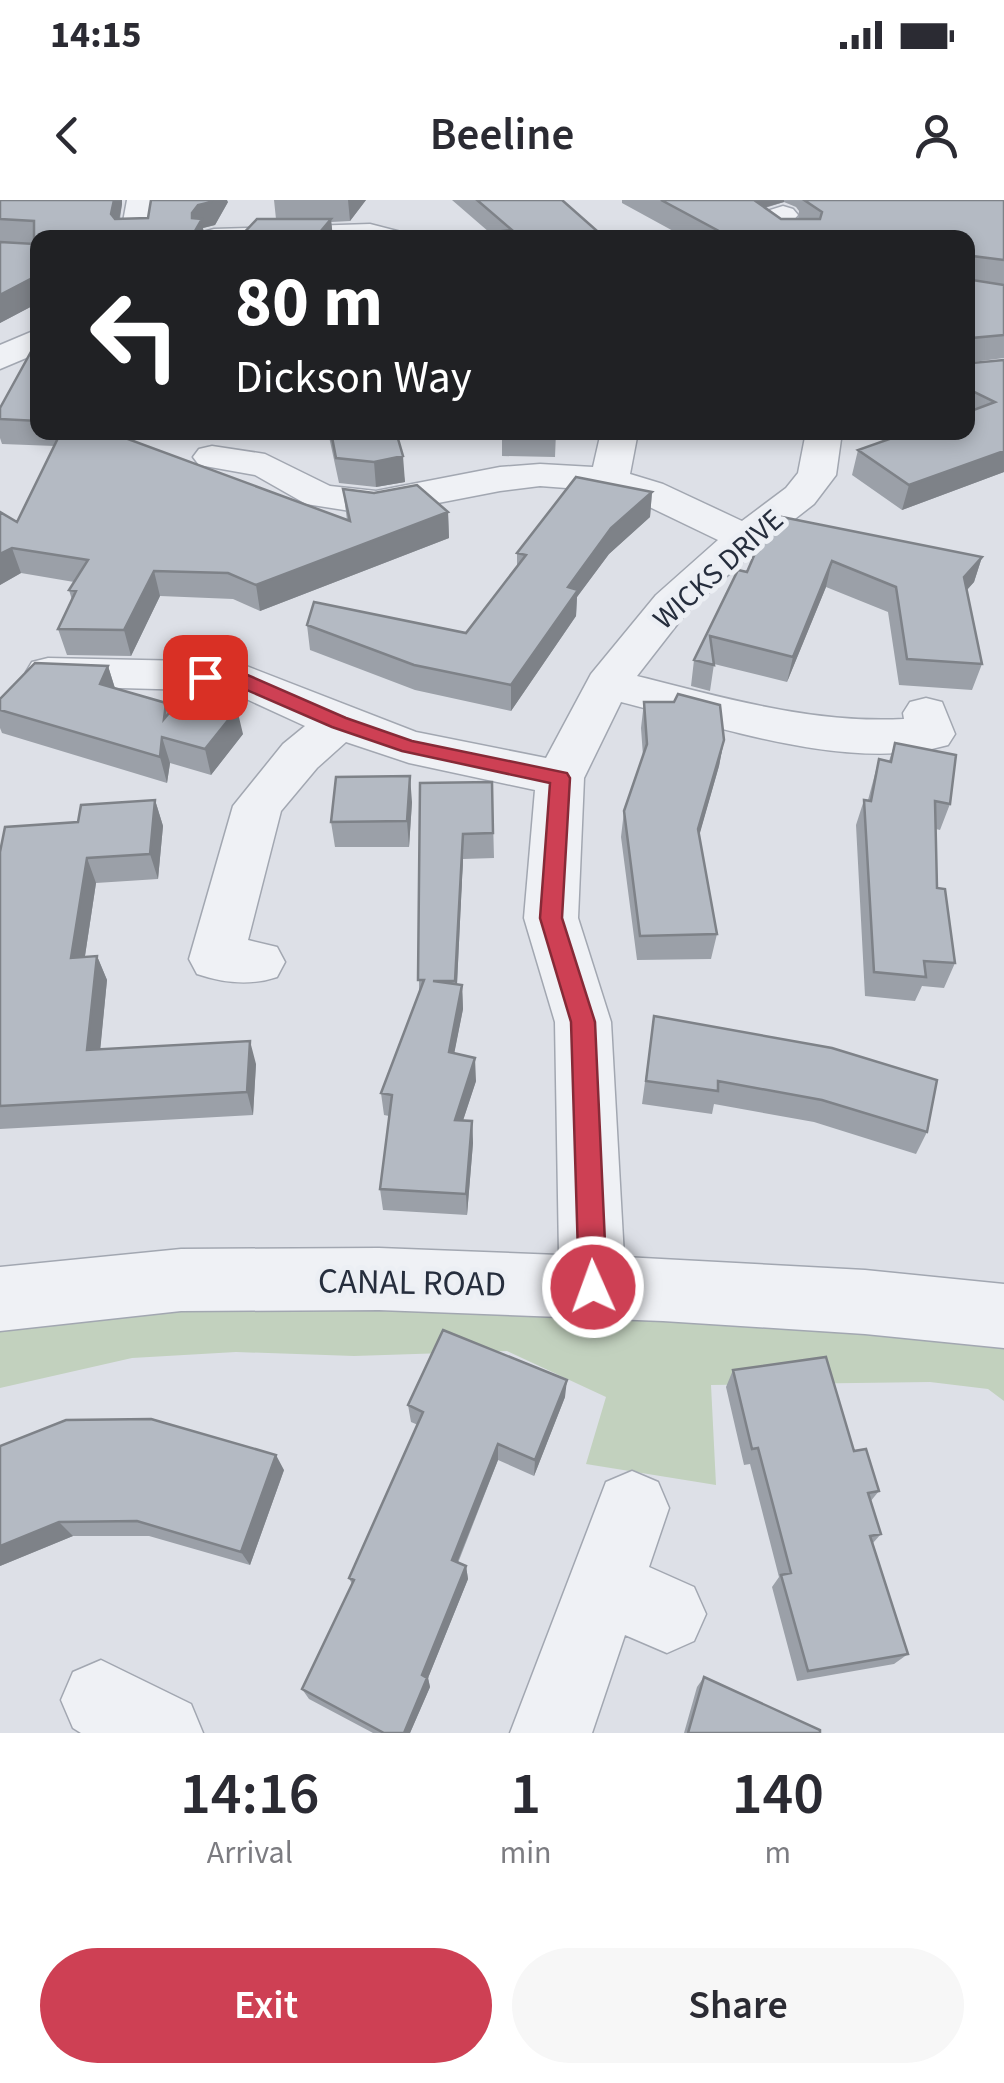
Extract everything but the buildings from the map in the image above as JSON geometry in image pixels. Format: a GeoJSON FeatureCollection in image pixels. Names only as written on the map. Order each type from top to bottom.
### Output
{"type":"FeatureCollection","features":[{"type":"Feature","properties":{"kind":"street"},"geometry":{"type":"LineString","coordinates":[[135,230],[140,200],[162,200]]}},
{"type":"Feature","properties":{"kind":"street"},"geometry":{"type":"LineString","coordinates":[[0,359],[30,344]]}},
{"type":"Feature","properties":{"kind":"street"},"geometry":{"type":"LineString","coordinates":[[609,480],[618,440]]}},
{"type":"Feature","properties":{"kind":"street","name":"WICKS DRIVE"},"geometry":{"type":"LineString","coordinates":[[593,1287],[583,1022],[551,918],[560,778],[607,684],[672,604],[745,538],[800,496],[817,476],[823,440]]}},
{"type":"Feature","properties":{"kind":"street"},"geometry":{"type":"LineString","coordinates":[[212,457],[277,450],[320,496],[376,503],[500,478],[540,475],[609,480],[649,492],[745,538]]}},
{"type":"Feature","properties":{"kind":"street"},"geometry":{"type":"LineString","coordinates":[[48,672],[231,669],[339,722],[445,756],[560,778]]}},
{"type":"Feature","properties":{"kind":"street"},"geometry":{"type":"LineString","coordinates":[[607,684],[829,732],[886,738],[941,729]]}},
{"type":"Feature","properties":{"kind":"street"},"geometry":{"type":"LineString","coordinates":[[258,962],[216,959],[258,806],[300,756],[339,722]]}},
{"type":"Feature","properties":{"kind":"street","name":"CANAL ROAD"},"geometry":{"type":"LineString","coordinates":[[0,1299],[182,1280],[379,1279],[865,1302],[1004,1316]]}},
{"type":"Feature","properties":{"kind":"street"},"geometry":{"type":"LineString","coordinates":[[550,1733],[636,1600],[632,1508]]}},
{"type":"Feature","properties":{"kind":"green space"},"geometry":{"type":"Polygon","coordinates":[[[349,1302],[1004,1339],[1004,1401],[988,1389],[930,1382],[711,1385],[716,1485],[586,1464],[606,1397],[507,1351],[354,1356],[236,1352],[132,1358],[0,1388],[0,1312],[349,1302]]]}},
{"type":"Feature","properties":{"kind":"route"},"geometry":{"type":"LineString","coordinates":[[205,677],[236,678],[409,747],[560,778],[551,918],[583,1022],[593,1287]]}}]}
